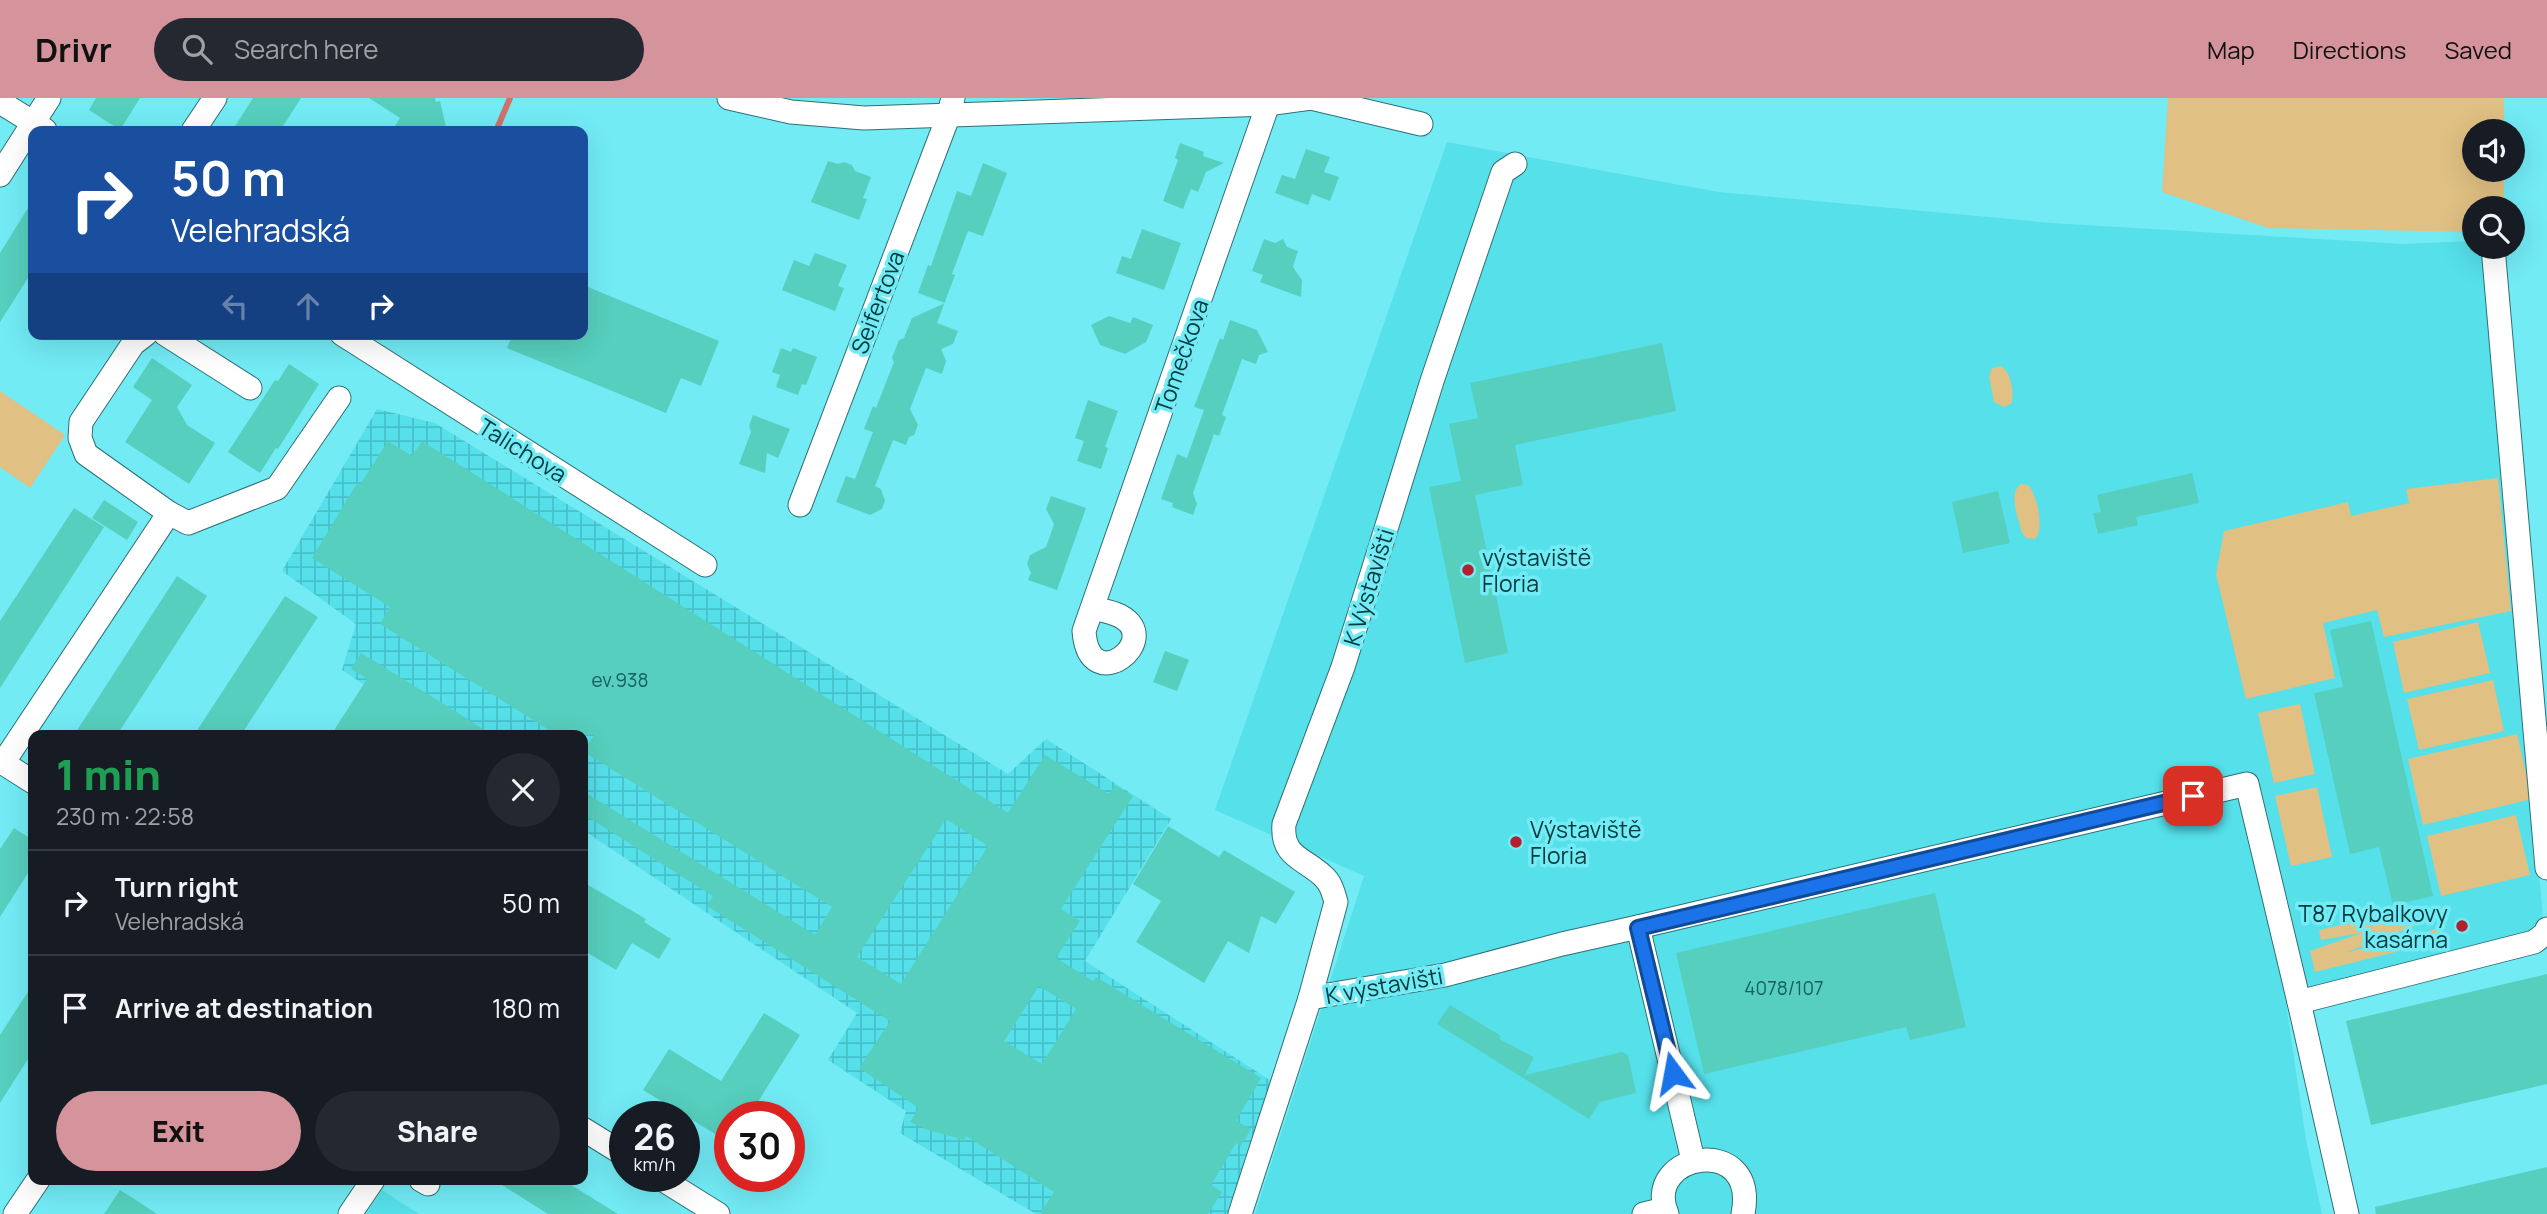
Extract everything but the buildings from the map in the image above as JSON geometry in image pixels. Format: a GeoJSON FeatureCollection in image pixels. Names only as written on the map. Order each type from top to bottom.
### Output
{"type":"FeatureCollection","features":[{"type":"Feature","properties":{"kind":"street"},"geometry":{"type":"LineString","coordinates":[[41,126],[49,98]]}},
{"type":"Feature","properties":{"kind":"street"},"geometry":{"type":"LineString","coordinates":[[196,126],[215,98]]}},
{"type":"Feature","properties":{"kind":"street"},"geometry":{"type":"LineString","coordinates":[[729,98],[791,112],[825,116],[951,107],[1268,104],[1311,98],[1421,124]]}},
{"type":"Feature","properties":{"kind":"street"},"geometry":{"type":"LineString","coordinates":[[0,102],[39,126]]}},
{"type":"Feature","properties":{"kind":"street","name":"Tomečkova"},"geometry":{"type":"LineString","coordinates":[[1093,608],[1268,104]]}},
{"type":"Feature","properties":{"kind":"street","name":"Seifertova"},"geometry":{"type":"LineString","coordinates":[[800,505],[951,107]]}},
{"type":"Feature","properties":{"kind":"street"},"geometry":{"type":"LineString","coordinates":[[0,175],[28,142]]}},
{"type":"Feature","properties":{"kind":"street","name":"K Výstavišti"},"geometry":{"type":"LineString","coordinates":[[1310,998],[1336,902],[1332,887],[1324,876],[1293,855],[1283,837],[1284,824],[1343,667],[1432,381],[1503,172],[1515,164]]}},
{"type":"Feature","properties":{"kind":"street"},"geometry":{"type":"LineString","coordinates":[[2494,259],[2547,868]]}},
{"type":"Feature","properties":{"kind":"street"},"geometry":{"type":"LineString","coordinates":[[138,340],[81,422],[80,438],[86,454],[169,513],[188,523],[277,488],[339,398]]}},
{"type":"Feature","properties":{"kind":"street"},"geometry":{"type":"LineString","coordinates":[[174,340],[250,388]]}},
{"type":"Feature","properties":{"kind":"street","name":"Talichova"},"geometry":{"type":"LineString","coordinates":[[351,340],[705,565]]}},
{"type":"Feature","properties":{"kind":"street"},"geometry":{"type":"LineString","coordinates":[[28,779],[2,762],[169,513]]}},
{"type":"Feature","properties":{"kind":"street","name":"K výstavišti"},"geometry":{"type":"LineString","coordinates":[[1240,1214],[1310,998],[1445,975],[1562,944],[2247,784],[2299,1002]]}},
{"type":"Feature","properties":{"kind":"street"},"geometry":{"type":"LineString","coordinates":[[1638,928],[1693,1160]]}},
{"type":"Feature","properties":{"kind":"street"},"geometry":{"type":"LineString","coordinates":[[2347,1214],[2299,1002],[2543,936]]}},
{"type":"Feature","properties":{"kind":"street"},"geometry":{"type":"LineString","coordinates":[[588,1132],[609,1145]]}},
{"type":"Feature","properties":{"kind":"street"},"geometry":{"type":"LineString","coordinates":[[1659,1212],[1669,1179],[1680,1167],[1693,1160],[1708,1159],[1722,1163],[1734,1172],[1742,1185],[1745,1199],[1743,1214]]}},
{"type":"Feature","properties":{"kind":"street"},"geometry":{"type":"LineString","coordinates":[[15,1214],[35,1185]]}},
{"type":"Feature","properties":{"kind":"street"},"geometry":{"type":"LineString","coordinates":[[351,1214],[370,1185]]}},
{"type":"Feature","properties":{"kind":"street"},"geometry":{"type":"LineString","coordinates":[[683,1192],[718,1214]]}},
{"type":"Feature","properties":{"kind":"shaded area"},"geometry":{"type":"Polygon","coordinates":[[[2168,98],[2504,98],[2504,119],[2462,119],[2462,182],[2504,182],[2504,196],[2462,196],[2462,232],[2268,228],[2162,192],[2168,98]]]}},
{"type":"Feature","properties":{"kind":"shaded area"},"geometry":{"type":"Polygon","coordinates":[[[1447,142],[1718,192],[2052,223],[2402,244],[2462,242],[2462,259],[2484,259],[2543,917],[2527,933],[2285,996],[2306,1140],[2322,1214],[1255,1214],[1364,876],[1215,810],[1447,142]]]}},
{"type":"Feature","properties":{"kind":"shaded area"},"geometry":{"type":"Polygon","coordinates":[[[2001,366],[2010,378],[2013,394],[2011,404],[2003,407],[1994,402],[1989,376],[1992,368],[2001,366]]]}},
{"type":"Feature","properties":{"kind":"shaded area"},"geometry":{"type":"Polygon","coordinates":[[[0,391],[65,435],[30,488],[0,467],[0,391]]]}},
{"type":"Feature","properties":{"kind":"shaded area"},"geometry":{"type":"Polygon","coordinates":[[[377,409],[435,423],[1008,774],[1046,739],[1171,819],[1085,961],[1276,1084],[1234,1214],[1036,1214],[900,1133],[906,1111],[828,1060],[857,1013],[588,833],[588,730],[432,730],[342,670],[356,624],[282,571],[377,409]]]}},
{"type":"Feature","properties":{"kind":"shaded area"},"geometry":{"type":"Polygon","coordinates":[[[2498,478],[2511,611],[2384,637],[2377,610],[2323,623],[2335,678],[2246,699],[2216,574],[2224,531],[2348,502],[2351,516],[2409,503],[2406,489],[2498,478]]]}},
{"type":"Feature","properties":{"kind":"shaded area"},"geometry":{"type":"Polygon","coordinates":[[[2021,484],[2028,485],[2037,504],[2040,520],[2035,539],[2026,538],[2022,533],[2017,514],[2014,500],[2021,484]]]}},
{"type":"Feature","properties":{"kind":"shaded area"},"geometry":{"type":"Polygon","coordinates":[[[2478,622],[2490,673],[2404,693],[2393,642],[2478,622]]]}},
{"type":"Feature","properties":{"kind":"shaded area"},"geometry":{"type":"Polygon","coordinates":[[[2493,680],[2504,731],[2419,750],[2407,699],[2493,680]]]}},
{"type":"Feature","properties":{"kind":"shaded area"},"geometry":{"type":"Polygon","coordinates":[[[2300,704],[2315,774],[2274,783],[2258,713],[2300,704]]]}},
{"type":"Feature","properties":{"kind":"shaded area"},"geometry":{"type":"Polygon","coordinates":[[[2517,734],[2532,799],[2423,825],[2408,759],[2517,734]]]}},
{"type":"Feature","properties":{"kind":"shaded area"},"geometry":{"type":"Polygon","coordinates":[[[2317,787],[2332,857],[2291,866],[2275,796],[2317,787]]]}},
{"type":"Feature","properties":{"kind":"shaded area"},"geometry":{"type":"Polygon","coordinates":[[[2516,815],[2530,875],[2441,896],[2427,836],[2516,815]]]}},
{"type":"Feature","properties":{"kind":"shaded area"},"geometry":{"type":"Polygon","coordinates":[[[2414,908],[2419,924],[2345,953],[2441,928],[2444,940],[2315,972],[2310,951],[2361,933],[2321,940],[2319,930],[2414,908]]]}},
{"type":"Feature","properties":{"kind":"shaded area"},"geometry":{"type":"Polygon","coordinates":[[[382,1190],[419,1214],[366,1214],[382,1190]]]}},
{"type":"Feature","properties":{"kind":"waterway"},"geometry":{"type":"LineString","coordinates":[[498,126],[510,98]]}},
{"type":"Feature","properties":{"kind":"place","name":"výstaviště Floria"},"geometry":{"type":"Point","coordinates":[1468,570]}},
{"type":"Feature","properties":{"kind":"place","name":"Výstaviště Floria"},"geometry":{"type":"Point","coordinates":[1516,842]}},
{"type":"Feature","properties":{"kind":"place","name":"T87 Rybalkovy kasárna"},"geometry":{"type":"Point","coordinates":[2462,926]}},
{"type":"Feature","properties":{"kind":"route"},"geometry":{"type":"LineString","coordinates":[[1673,1073],[1638,928],[2193,796]]}}]}
